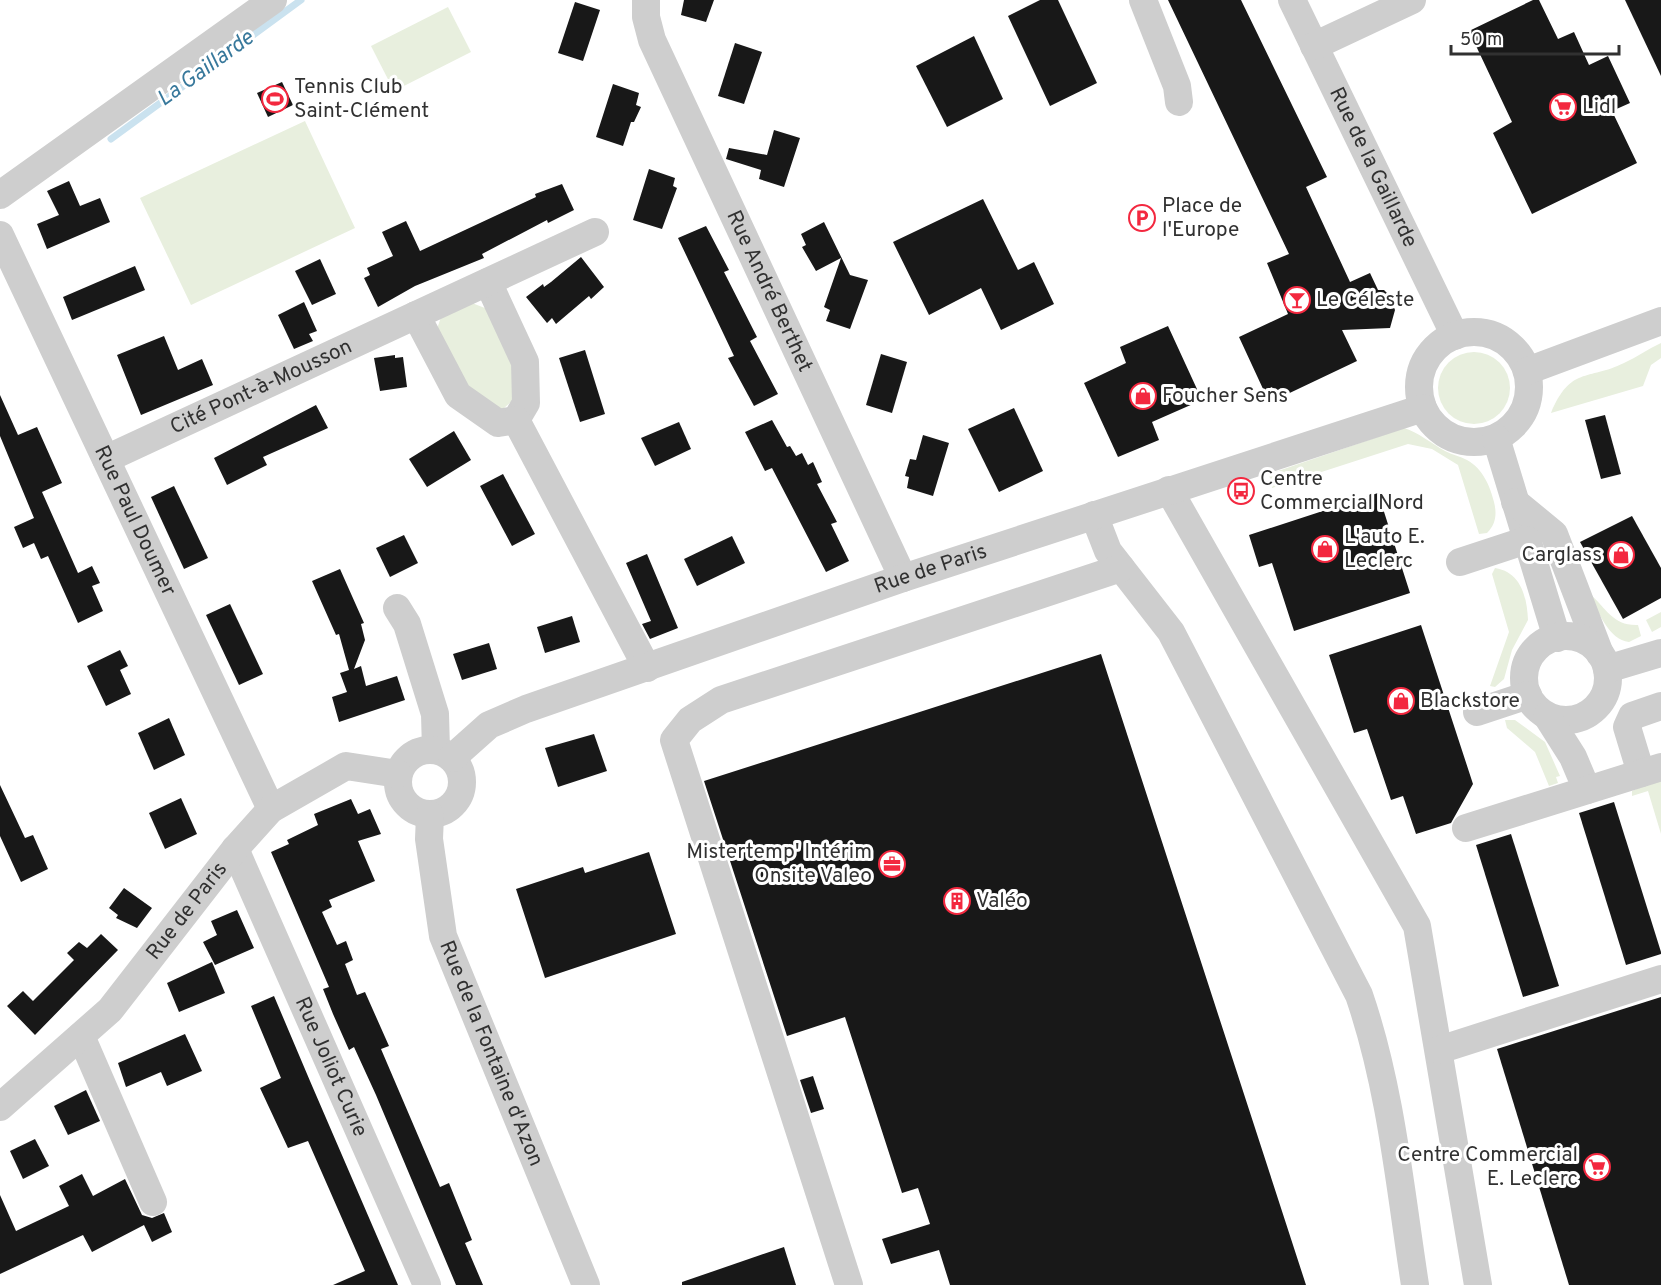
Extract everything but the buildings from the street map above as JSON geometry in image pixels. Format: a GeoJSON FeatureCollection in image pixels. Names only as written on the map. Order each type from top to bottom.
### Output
{"type":"FeatureCollection","features":[{"type":"Feature","properties":{"kind":"street"},"geometry":{"type":"LineString","coordinates":[[0,195],[273,0]]}},
{"type":"Feature","properties":{"kind":"street","name":"Rue André Berthet"},"geometry":{"type":"LineString","coordinates":[[646,0],[646,17],[652,40],[903,578]]}},
{"type":"Feature","properties":{"kind":"street"},"geometry":{"type":"LineString","coordinates":[[1143,0],[1178,94]]}},
{"type":"Feature","properties":{"kind":"street","name":"Rue de la Gaillarde"},"geometry":{"type":"LineString","coordinates":[[1292,0],[1314,46],[1420,241],[1455,336]]}},
{"type":"Feature","properties":{"kind":"street"},"geometry":{"type":"LineString","coordinates":[[1314,46],[1412,0]]}},
{"type":"Feature","properties":{"kind":"street","name":"Cité Pont-à-Mousson"},"geometry":{"type":"LineString","coordinates":[[106,459],[596,232]]}},
{"type":"Feature","properties":{"kind":"street","name":"Rue Paul Doumer"},"geometry":{"type":"LineString","coordinates":[[0,235],[271,808]]}},
{"type":"Feature","properties":{"kind":"street"},"geometry":{"type":"LineString","coordinates":[[488,282],[525,362],[526,403],[516,420]]}},
{"type":"Feature","properties":{"kind":"street"},"geometry":{"type":"LineString","coordinates":[[416,315],[458,395],[498,423],[516,420]]}},
{"type":"Feature","properties":{"kind":"street"},"geometry":{"type":"LineString","coordinates":[[1527,371],[1661,321]]}},
{"type":"Feature","properties":{"kind":"street"},"geometry":{"type":"LineString","coordinates":[[1473,332],[1498,338],[1519,355],[1527,371],[1530,387],[1527,403],[1520,418],[1509,430],[1496,438],[1479,442],[1461,441],[1438,429],[1423,408],[1419,391],[1420,373],[1428,357],[1439,344],[1455,336],[1473,332]]}},
{"type":"Feature","properties":{"kind":"street"},"geometry":{"type":"LineString","coordinates":[[1175,488],[1423,408]]}},
{"type":"Feature","properties":{"kind":"street"},"geometry":{"type":"LineString","coordinates":[[516,420],[647,668]]}},
{"type":"Feature","properties":{"kind":"street"},"geometry":{"type":"LineString","coordinates":[[1496,438],[1557,638]]}},
{"type":"Feature","properties":{"kind":"street"},"geometry":{"type":"LineString","coordinates":[[1415,1285],[1385,1087],[1374,1038],[1359,995],[1171,632],[1108,551],[1094,514],[1109,491],[1154,476],[1175,488],[1417,926],[1478,1285]]}},
{"type":"Feature","properties":{"kind":"street"},"geometry":{"type":"LineString","coordinates":[[1515,502],[1554,534],[1604,662],[1608,682],[1605,695],[1587,714],[1575,719],[1561,720],[1547,716]]}},
{"type":"Feature","properties":{"kind":"street","name":"Rue de Paris"},"geometry":{"type":"LineString","coordinates":[[444,754],[489,725],[526,709],[1094,514]]}},
{"type":"Feature","properties":{"kind":"street"},"geometry":{"type":"LineString","coordinates":[[1460,562],[1527,540]]}},
{"type":"Feature","properties":{"kind":"street"},"geometry":{"type":"LineString","coordinates":[[849,1285],[674,740],[690,720],[721,700],[1121,568]]}},
{"type":"Feature","properties":{"kind":"street"},"geometry":{"type":"LineString","coordinates":[[397,608],[406,624],[435,714],[444,754],[459,767],[462,788],[451,807],[441,813],[430,815],[411,809],[404,802],[397,783],[402,765],[417,752],[444,754]]}},
{"type":"Feature","properties":{"kind":"street"},"geometry":{"type":"LineString","coordinates":[[1587,790],[1573,757],[1547,716],[1536,707],[1528,695],[1525,671],[1536,650],[1557,638],[1581,639],[1604,662]]}},
{"type":"Feature","properties":{"kind":"street"},"geometry":{"type":"LineString","coordinates":[[1604,662],[1661,653]]}},
{"type":"Feature","properties":{"kind":"street"},"geometry":{"type":"LineString","coordinates":[[1477,712],[1528,695]]}},
{"type":"Feature","properties":{"kind":"street"},"geometry":{"type":"LineString","coordinates":[[1466,828],[1651,770],[1627,727],[1632,716],[1661,706]]}},
{"type":"Feature","properties":{"kind":"street"},"geometry":{"type":"LineString","coordinates":[[1587,714],[1584,755],[1587,790]]}},
{"type":"Feature","properties":{"kind":"street","name":"Rue de Paris"},"geometry":{"type":"LineString","coordinates":[[0,1107],[110,1010],[236,849],[271,808],[346,766],[399,774]]}},
{"type":"Feature","properties":{"kind":"street","name":"Rue de la Fontaine d'Azon"},"geometry":{"type":"LineString","coordinates":[[430,815],[429,839],[443,936],[586,1285]]}},
{"type":"Feature","properties":{"kind":"street","name":"Rue Joliot Curie"},"geometry":{"type":"LineString","coordinates":[[236,849],[427,1285]]}},
{"type":"Feature","properties":{"kind":"street"},"geometry":{"type":"LineString","coordinates":[[1439,1050],[1661,979]]}},
{"type":"Feature","properties":{"kind":"street"},"geometry":{"type":"LineString","coordinates":[[81,1036],[153,1203]]}},
{"type":"Feature","properties":{"kind":"green space"},"geometry":{"type":"Polygon","coordinates":[[[448,7],[471,52],[394,91],[371,46],[448,7]]]}},
{"type":"Feature","properties":{"kind":"green space"},"geometry":{"type":"Polygon","coordinates":[[[305,121],[355,228],[191,305],[140,198],[305,121]]]}},
{"type":"Feature","properties":{"kind":"green space"},"geometry":{"type":"Polygon","coordinates":[[[472,303],[490,310],[513,363],[513,400],[503,409],[470,395],[436,332],[442,314],[472,303]]]}},
{"type":"Feature","properties":{"kind":"green space"},"geometry":{"type":"Polygon","coordinates":[[[1661,343],[1661,358],[1651,365],[1643,386],[1551,413],[1558,398],[1573,381],[1624,363],[1661,343]]]}},
{"type":"Feature","properties":{"kind":"green space"},"geometry":{"type":"Polygon","coordinates":[[[1481,352],[1500,362],[1508,374],[1510,388],[1508,402],[1500,414],[1488,422],[1467,424],[1448,414],[1440,402],[1438,381],[1448,362],[1460,354],[1481,352]]]}},
{"type":"Feature","properties":{"kind":"green space"},"geometry":{"type":"Polygon","coordinates":[[[1404,428],[1467,460],[1482,473],[1490,490],[1495,511],[1494,522],[1487,533],[1479,534],[1458,465],[1432,449],[1408,444],[1272,488],[1269,474],[1404,428]]]}},
{"type":"Feature","properties":{"kind":"green space"},"geometry":{"type":"Polygon","coordinates":[[[1495,568],[1504,570],[1517,580],[1524,594],[1528,620],[1512,650],[1504,679],[1495,687],[1490,686],[1509,632],[1492,574],[1495,568]]]}},
{"type":"Feature","properties":{"kind":"green space"},"geometry":{"type":"Polygon","coordinates":[[[1590,594],[1616,620],[1629,625],[1638,625],[1641,636],[1629,642],[1615,636],[1596,608],[1590,594]]]}},
{"type":"Feature","properties":{"kind":"green space"},"geometry":{"type":"Polygon","coordinates":[[[1661,612],[1661,627],[1652,632],[1646,620],[1661,612]]]}},
{"type":"Feature","properties":{"kind":"green space"},"geometry":{"type":"Polygon","coordinates":[[[1505,720],[1515,720],[1545,742],[1560,776],[1556,777],[1558,783],[1549,786],[1535,752],[1507,728],[1505,720]]]}},
{"type":"Feature","properties":{"kind":"green space"},"geometry":{"type":"Polygon","coordinates":[[[1661,778],[1661,834],[1648,791],[1632,796],[1632,791],[1661,778]]]}},
{"type":"Feature","properties":{"kind":"waterway","name":"La Gaillarde"},"geometry":{"type":"LineString","coordinates":[[111,139],[301,0]]}},
{"type":"Feature","properties":{"kind":"place","name":"Tennis Club Saint-Clément"},"geometry":{"type":"Point","coordinates":[275,99]}},
{"type":"Feature","properties":{"kind":"place","name":"Lidl"},"geometry":{"type":"Point","coordinates":[1563,107]}},
{"type":"Feature","properties":{"kind":"place","name":"Place de l'Europe"},"geometry":{"type":"Point","coordinates":[1142,218]}},
{"type":"Feature","properties":{"kind":"place","name":"Le Céleste"},"geometry":{"type":"Point","coordinates":[1297,300]}},
{"type":"Feature","properties":{"kind":"place","name":"Foucher Sens"},"geometry":{"type":"Point","coordinates":[1143,396]}},
{"type":"Feature","properties":{"kind":"place","name":"Centre Commercial Nord"},"geometry":{"type":"Point","coordinates":[1241,491]}},
{"type":"Feature","properties":{"kind":"place","name":"L'auto E. Leclerc"},"geometry":{"type":"Point","coordinates":[1325,549]}},
{"type":"Feature","properties":{"kind":"place","name":"Carglass"},"geometry":{"type":"Point","coordinates":[1621,555]}},
{"type":"Feature","properties":{"kind":"place","name":"Blackstore"},"geometry":{"type":"Point","coordinates":[1401,701]}},
{"type":"Feature","properties":{"kind":"place","name":"Mistertemp' Intérim Onsite Valeo"},"geometry":{"type":"Point","coordinates":[892,864]}},
{"type":"Feature","properties":{"kind":"place","name":"Valéo"},"geometry":{"type":"Point","coordinates":[957,901]}},
{"type":"Feature","properties":{"kind":"place","name":"Centre Commercial E. Leclerc"},"geometry":{"type":"Point","coordinates":[1597,1167]}}]}
